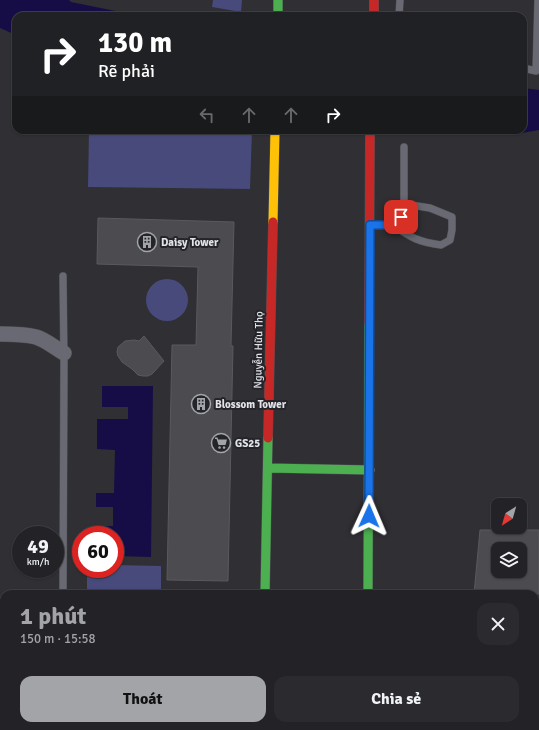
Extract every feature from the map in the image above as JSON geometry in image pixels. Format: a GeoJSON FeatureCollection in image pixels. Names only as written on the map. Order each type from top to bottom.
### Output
{"type":"FeatureCollection","features":[{"type":"Feature","properties":{"kind":"main road"},"geometry":{"type":"LineString","coordinates":[[278,0],[278,12]]}},
{"type":"Feature","properties":{"kind":"main road"},"geometry":{"type":"LineString","coordinates":[[374,0],[374,12]]}},
{"type":"Feature","properties":{"kind":"main road","name":"Nguyễn Hữu Thọ"},"geometry":{"type":"LineString","coordinates":[[265,590],[275,134]]}},
{"type":"Feature","properties":{"kind":"main road"},"geometry":{"type":"LineString","coordinates":[[368,590],[370,470],[370,134]]}},
{"type":"Feature","properties":{"kind":"main road"},"geometry":{"type":"LineString","coordinates":[[268,468],[370,470]]}},
{"type":"Feature","properties":{"kind":"street"},"geometry":{"type":"LineString","coordinates":[[0,334],[36,337],[64,353]]}},
{"type":"Feature","properties":{"kind":"lane"},"geometry":{"type":"LineString","coordinates":[[399,12],[400,0]]}},
{"type":"Feature","properties":{"kind":"lane"},"geometry":{"type":"LineString","coordinates":[[527,69],[536,71],[538,0]]}},
{"type":"Feature","properties":{"kind":"lane"},"geometry":{"type":"LineString","coordinates":[[393,225],[401,217],[404,204],[404,147]]}},
{"type":"Feature","properties":{"kind":"lane"},"geometry":{"type":"LineString","coordinates":[[370,225],[393,225],[409,237],[424,243],[441,246],[450,240],[452,217],[430,208],[404,204]]}},
{"type":"Feature","properties":{"kind":"lane"},"geometry":{"type":"LineString","coordinates":[[63,276],[63,590]]}},
{"type":"Feature","properties":{"kind":"shaded area"},"geometry":{"type":"Polygon","coordinates":[[[0,0],[69,0],[71,2],[120,12],[12,12],[12,33],[0,28],[0,0]]]}},
{"type":"Feature","properties":{"kind":"shaded area"},"geometry":{"type":"Polygon","coordinates":[[[213,0],[242,0],[241,12],[212,7],[213,0]]]}},
{"type":"Feature","properties":{"kind":"shaded area"},"geometry":{"type":"Polygon","coordinates":[[[527,88],[539,90],[539,130],[527,132],[527,88]]]}},
{"type":"Feature","properties":{"kind":"shaded area"},"geometry":{"type":"Polygon","coordinates":[[[89,134],[252,134],[250,189],[88,187],[89,134]]]}},
{"type":"Feature","properties":{"kind":"shaded area"},"geometry":{"type":"Polygon","coordinates":[[[167,279],[182,285],[188,300],[182,315],[167,321],[152,315],[146,300],[152,285],[167,279]]]}},
{"type":"Feature","properties":{"kind":"shaded area"},"geometry":{"type":"Polygon","coordinates":[[[102,386],[153,386],[151,557],[124,556],[124,526],[113,526],[113,507],[96,507],[96,493],[114,493],[115,450],[97,449],[97,419],[128,419],[128,407],[102,407],[102,386]]]}},
{"type":"Feature","properties":{"kind":"shaded area"},"geometry":{"type":"Polygon","coordinates":[[[124,565],[161,566],[161,590],[87,590],[87,578],[124,578],[124,565]]]}},
{"type":"Feature","properties":{"kind":"building"},"geometry":{"type":"Polygon","coordinates":[[[98,218],[234,222],[228,581],[167,580],[172,345],[196,345],[198,267],[97,264],[98,218]]]}},
{"type":"Feature","properties":{"kind":"building"},"geometry":{"type":"Polygon","coordinates":[[[144,336],[164,361],[152,374],[148,376],[138,375],[122,362],[117,352],[118,347],[125,341],[139,341],[144,336]]]}},
{"type":"Feature","properties":{"kind":"building"},"geometry":{"type":"Polygon","coordinates":[[[480,530],[491,530],[491,534],[527,534],[527,530],[539,530],[539,590],[474,590],[480,530]]]}},
{"type":"Feature","properties":{"kind":"traffic: fast"},"geometry":{"type":"LineString","coordinates":[[278,0],[278,12]]}},
{"type":"Feature","properties":{"kind":"traffic: fast"},"geometry":{"type":"LineString","coordinates":[[368,590],[369,323]]}},
{"type":"Feature","properties":{"kind":"traffic: fast"},"geometry":{"type":"LineString","coordinates":[[265,590],[268,438]]}},
{"type":"Feature","properties":{"kind":"traffic: fast"},"geometry":{"type":"LineString","coordinates":[[268,468],[370,470]]}},
{"type":"Feature","properties":{"kind":"traffic: slow"},"geometry":{"type":"LineString","coordinates":[[273,222],[275,134]]}},
{"type":"Feature","properties":{"kind":"traffic: jam"},"geometry":{"type":"LineString","coordinates":[[374,0],[374,12]]}},
{"type":"Feature","properties":{"kind":"traffic: jam"},"geometry":{"type":"LineString","coordinates":[[369,323],[370,134]]}},
{"type":"Feature","properties":{"kind":"traffic: jam"},"geometry":{"type":"LineString","coordinates":[[268,438],[273,222]]}},
{"type":"Feature","properties":{"kind":"place","name":"Daisy Tower"},"geometry":{"type":"Point","coordinates":[147,242]}},
{"type":"Feature","properties":{"kind":"place","name":"Blossom Tower"},"geometry":{"type":"Point","coordinates":[201,404]}},
{"type":"Feature","properties":{"kind":"place","name":"GS25"},"geometry":{"type":"Point","coordinates":[221,443]}},
{"type":"Feature","properties":{"kind":"route"},"geometry":{"type":"LineString","coordinates":[[369,516],[370,225],[393,225],[401,217]]}}]}
